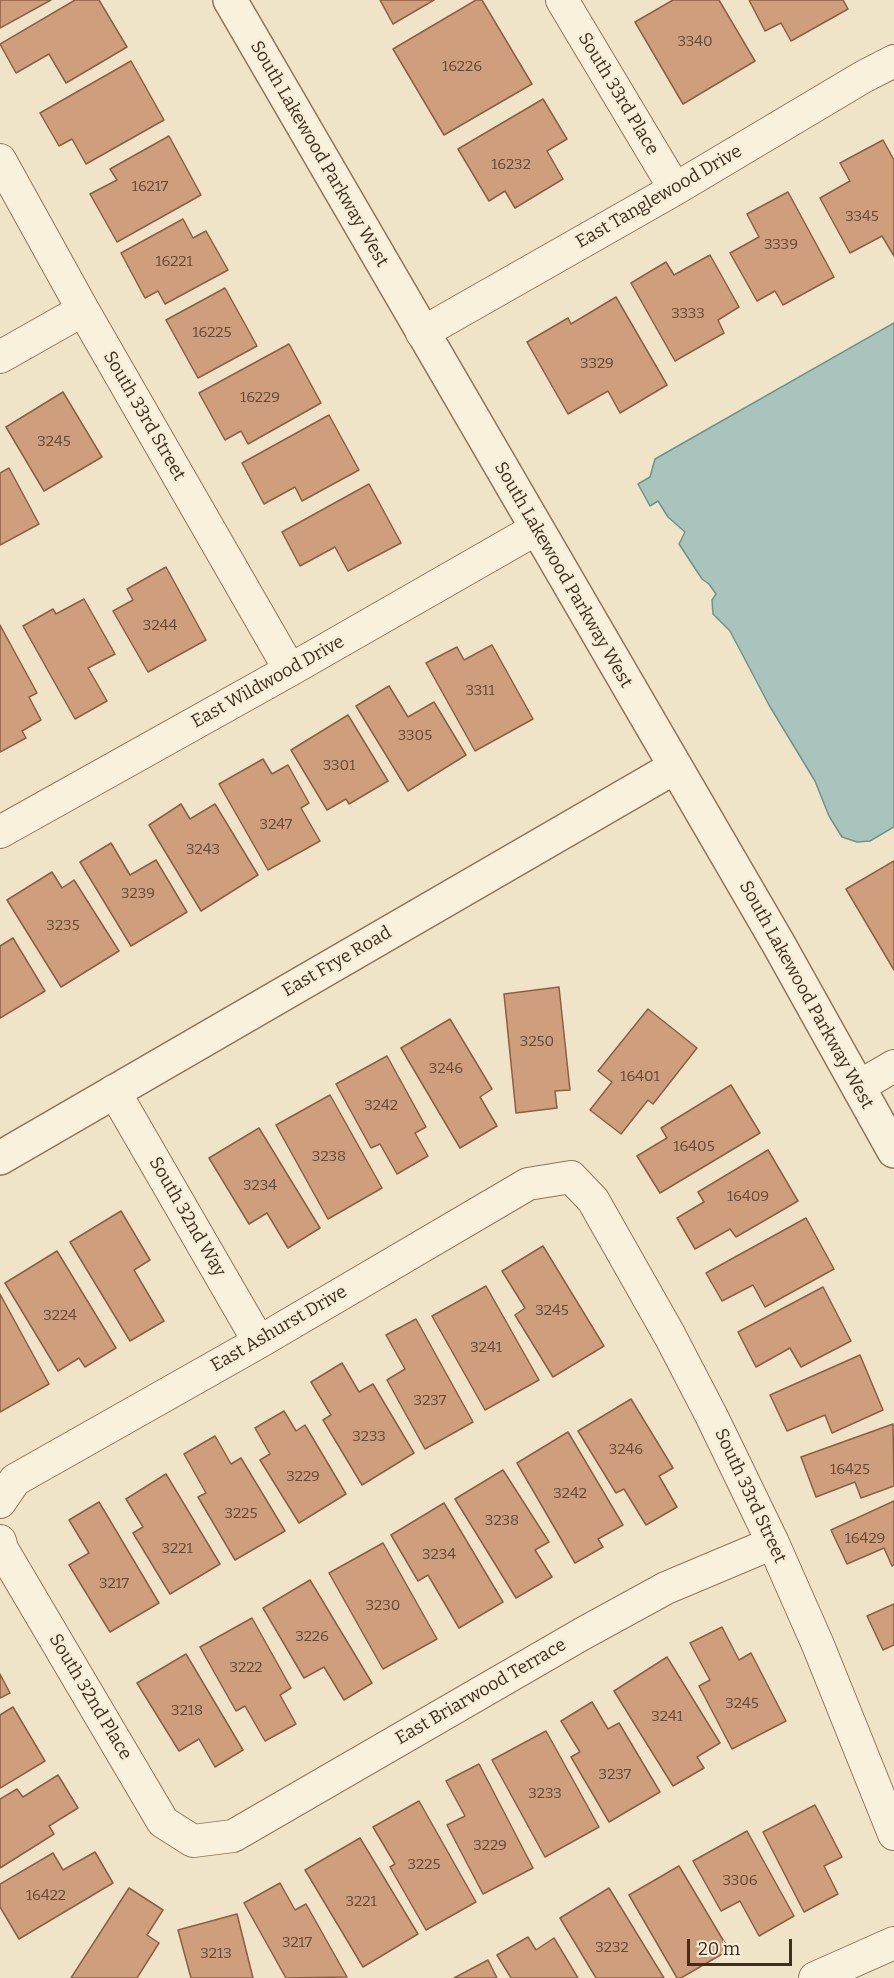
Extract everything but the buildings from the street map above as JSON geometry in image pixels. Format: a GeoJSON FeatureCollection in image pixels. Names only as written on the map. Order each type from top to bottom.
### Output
{"type":"FeatureCollection","features":[{"type":"Feature","properties":{"kind":"street","name":"South Lakewood Parkway West"},"geometry":{"type":"LineString","coordinates":[[230,0],[778,943],[894,1150]]}},
{"type":"Feature","properties":{"kind":"street","name":"South 33rd Place"},"geometry":{"type":"LineString","coordinates":[[562,0],[675,189]]}},
{"type":"Feature","properties":{"kind":"street","name":"East Tanglewood Drive"},"geometry":{"type":"LineString","coordinates":[[423,333],[894,61]]}},
{"type":"Feature","properties":{"kind":"street","name":"South 33rd Street"},"geometry":{"type":"LineString","coordinates":[[0,160],[83,310],[290,670]]}},
{"type":"Feature","properties":{"kind":"street"},"geometry":{"type":"LineString","coordinates":[[0,357],[83,310]]}},
{"type":"Feature","properties":{"kind":"street","name":"East Wildwood Drive"},"geometry":{"type":"LineString","coordinates":[[0,832],[536,529]]}},
{"type":"Feature","properties":{"kind":"street","name":"East Frye Road"},"geometry":{"type":"LineString","coordinates":[[0,1158],[675,767]]}},
{"type":"Feature","properties":{"kind":"street"},"geometry":{"type":"LineString","coordinates":[[858,1087],[894,1066]]}},
{"type":"Feature","properties":{"kind":"street","name":"South 32nd Way"},"geometry":{"type":"LineString","coordinates":[[114,1091],[259,1342]]}},
{"type":"Feature","properties":{"kind":"street","name":"South 33rd Street"},"geometry":{"type":"LineString","coordinates":[[571,1177],[593,1200],[670,1336],[712,1417],[773,1543],[818,1646],[894,1834]]}},
{"type":"Feature","properties":{"kind":"street","name":"East Ashurst Drive"},"geometry":{"type":"LineString","coordinates":[[0,1502],[15,1480],[259,1342],[528,1184],[571,1177]]}},
{"type":"Feature","properties":{"kind":"street","name":"South 32nd Place"},"geometry":{"type":"LineString","coordinates":[[0,1541],[8,1559],[164,1822],[193,1841]]}},
{"type":"Feature","properties":{"kind":"street","name":"East Briarwood Terrace"},"geometry":{"type":"LineString","coordinates":[[193,1841],[233,1836],[582,1634],[666,1588],[773,1543]]}},
{"type":"Feature","properties":{"kind":"street"},"geometry":{"type":"LineString","coordinates":[[815,1978],[894,1943]]}},
{"type":"Feature","properties":{"kind":"water"},"geometry":{"type":"Polygon","coordinates":[[[894,323],[894,827],[870,841],[857,842],[842,837],[829,816],[815,781],[769,705],[730,631],[713,614],[712,600],[716,594],[702,579],[679,544],[685,532],[668,517],[658,501],[650,506],[638,484],[650,477],[655,459],[894,323]]]}}]}
